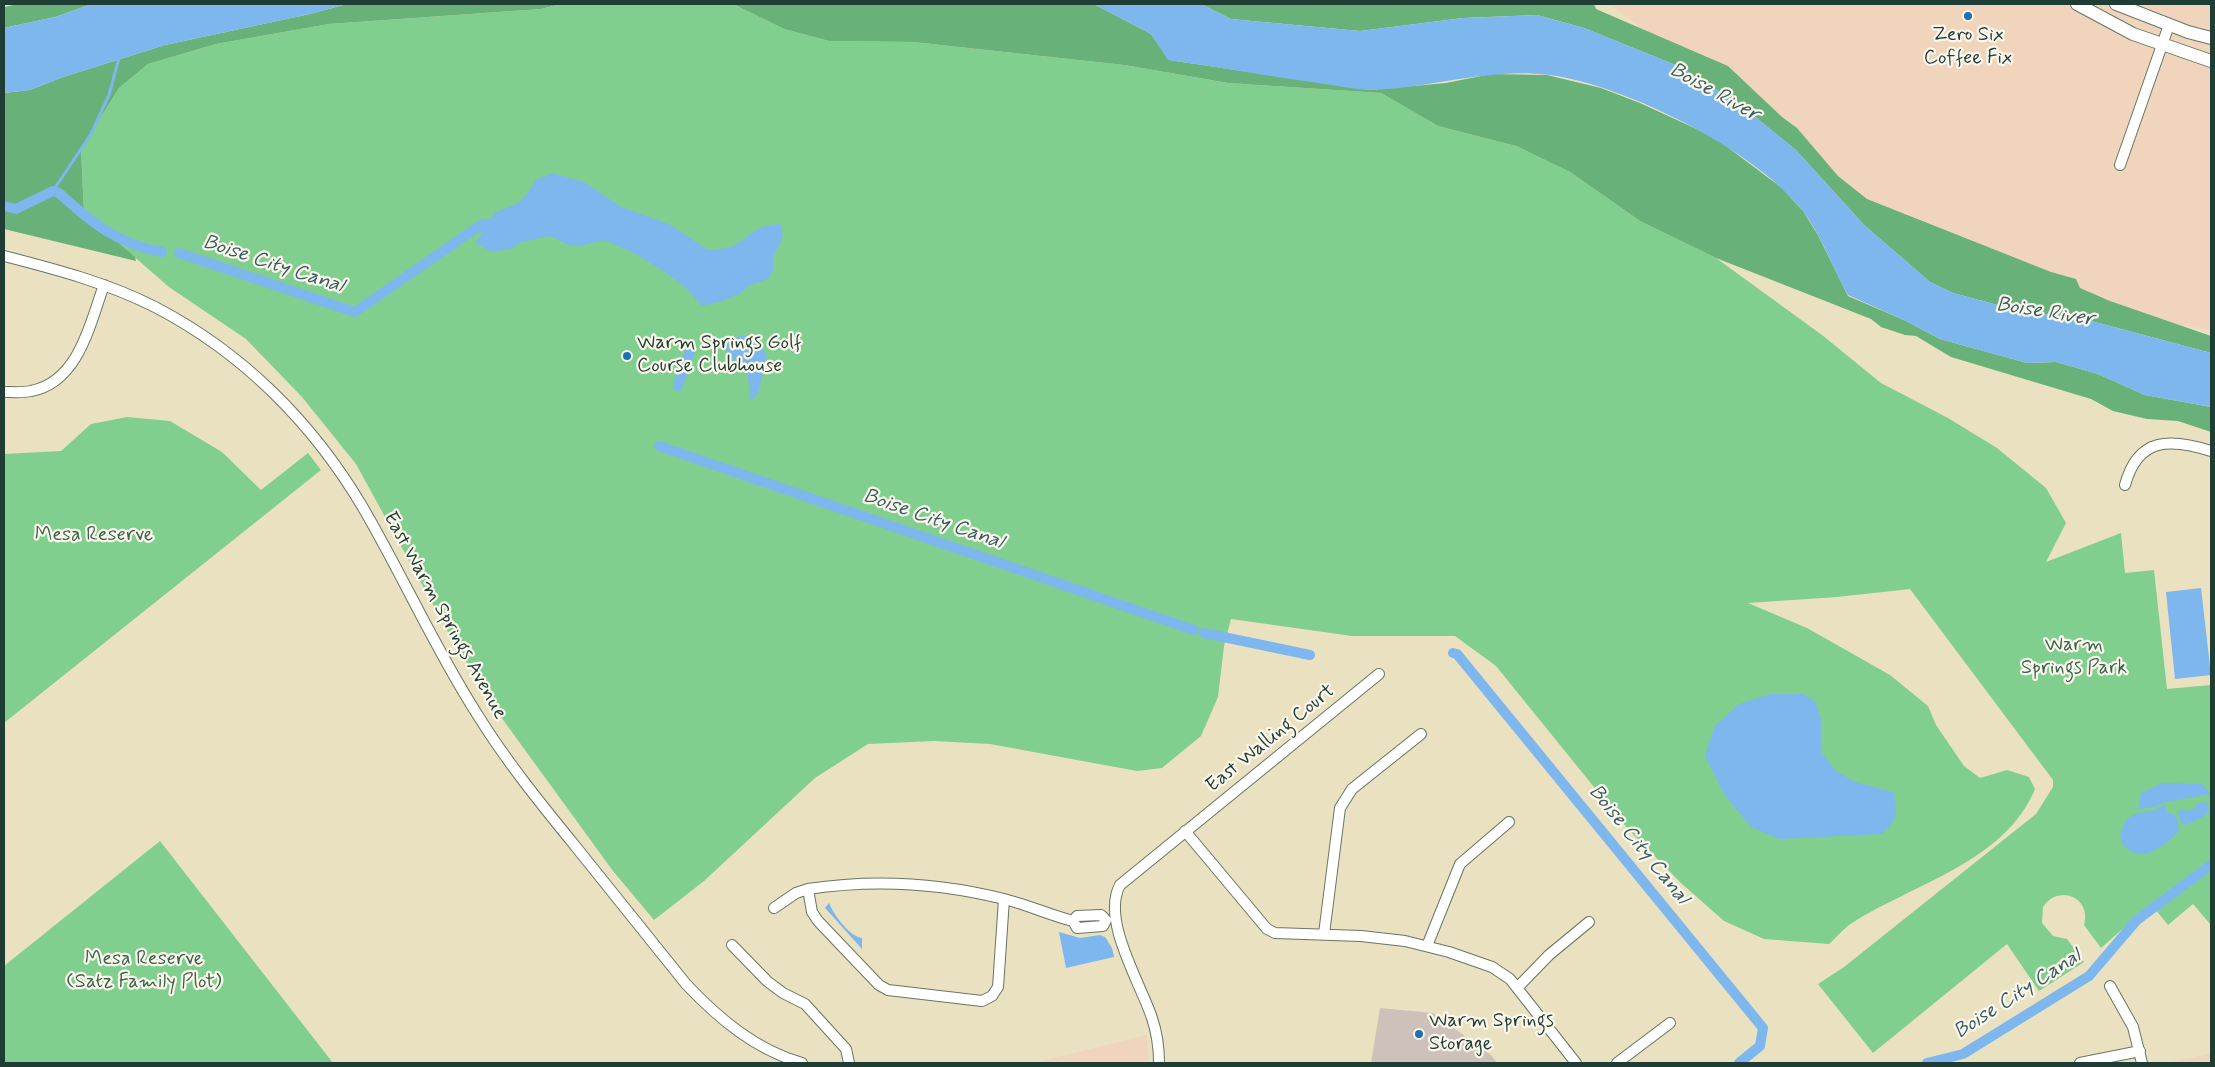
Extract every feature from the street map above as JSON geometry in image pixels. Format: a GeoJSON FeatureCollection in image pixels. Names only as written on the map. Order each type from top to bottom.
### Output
{"type":"FeatureCollection","features":[{"type":"Feature","properties":{"kind":"main road"},"geometry":{"type":"LineString","coordinates":[[2077,4],[2102,19],[2162,46],[2211,61]]}},
{"type":"Feature","properties":{"kind":"main road"},"geometry":{"type":"LineString","coordinates":[[2116,4],[2169,25],[2211,38]]}},
{"type":"Feature","properties":{"kind":"street"},"geometry":{"type":"LineString","coordinates":[[2120,165],[2169,25]]}},
{"type":"Feature","properties":{"kind":"street","name":"East Warm Springs Avenue"},"geometry":{"type":"LineString","coordinates":[[4,256],[104,285],[154,306],[211,341],[244,366],[286,404],[309,430],[341,473],[362,506],[459,686],[497,744],[534,794],[686,984],[712,1011],[741,1034],[785,1058],[802,1063]]}},
{"type":"Feature","properties":{"kind":"street"},"geometry":{"type":"LineString","coordinates":[[4,392],[31,391],[49,385],[65,373],[77,356],[104,285]]}},
{"type":"Feature","properties":{"kind":"street"},"geometry":{"type":"LineString","coordinates":[[2125,485],[2136,458],[2150,448],[2168,442],[2184,443],[2211,450]]}},
{"type":"Feature","properties":{"kind":"street","name":"East Walling Court"},"geometry":{"type":"LineString","coordinates":[[1110,919],[1115,894],[1120,884],[1379,674]]}},
{"type":"Feature","properties":{"kind":"street"},"geometry":{"type":"LineString","coordinates":[[1324,934],[1340,808],[1352,789],[1421,734]]}},
{"type":"Feature","properties":{"kind":"street"},"geometry":{"type":"LineString","coordinates":[[1427,946],[1460,864],[1509,822]]}},
{"type":"Feature","properties":{"kind":"street"},"geometry":{"type":"LineString","coordinates":[[1185,831],[1267,929],[1275,933],[1383,938],[1427,946],[1492,967],[1502,972],[1517,988],[1576,1063]]}},
{"type":"Feature","properties":{"kind":"street"},"geometry":{"type":"LineString","coordinates":[[774,908],[796,893],[808,888],[854,884],[915,885],[958,889],[1004,899],[1073,921],[1077,928],[1103,926],[1110,919],[1153,1020],[1159,1063]]}},
{"type":"Feature","properties":{"kind":"street"},"geometry":{"type":"LineString","coordinates":[[808,888],[812,912],[879,985],[899,992],[982,1001],[992,996],[998,987],[1004,899]]}},
{"type":"Feature","properties":{"kind":"street"},"geometry":{"type":"LineString","coordinates":[[1517,988],[1549,955],[1589,922]]}},
{"type":"Feature","properties":{"kind":"street"},"geometry":{"type":"LineString","coordinates":[[732,945],[767,981],[783,993],[805,1004],[846,1049],[849,1063]]}},
{"type":"Feature","properties":{"kind":"street"},"geometry":{"type":"LineString","coordinates":[[2110,986],[2133,1026],[2142,1063]]}},
{"type":"Feature","properties":{"kind":"street"},"geometry":{"type":"LineString","coordinates":[[1617,1063],[1670,1023]]}},
{"type":"Feature","properties":{"kind":"street"},"geometry":{"type":"LineString","coordinates":[[2080,1063],[2140,1051]]}},
{"type":"Feature","properties":{"kind":"shaded area"},"geometry":{"type":"Polygon","coordinates":[[[1609,4],[2211,4],[2211,330],[2074,308],[1936,277],[1687,63],[1609,4]]]}},
{"type":"Feature","properties":{"kind":"shaded area","name":"Warm Springs Storage"},"geometry":{"type":"Polygon","coordinates":[[[1380,1008],[1433,1013],[1491,1055],[1497,1063],[1371,1063],[1380,1008]]]}},
{"type":"Feature","properties":{"kind":"shaded area"},"geometry":{"type":"Polygon","coordinates":[[[1147,1035],[1149,1063],[1033,1063],[1147,1035]]]}},
{"type":"Feature","properties":{"kind":"shaded area"},"geometry":{"type":"Polygon","coordinates":[[[2211,1054],[2211,1063],[2163,1063],[2211,1054]]]}},
{"type":"Feature","properties":{"kind":"green space"},"geometry":{"type":"Polygon","coordinates":[[[18,4],[92,4],[55,17],[4,28],[4,7],[18,4]]]}},
{"type":"Feature","properties":{"kind":"green space"},"geometry":{"type":"Polygon","coordinates":[[[347,4],[560,4],[541,9],[329,24],[216,44],[148,64],[119,88],[81,149],[84,213],[135,257],[136,261],[4,229],[4,93],[30,90],[63,77],[165,45],[310,14],[347,4]]]}},
{"type":"Feature","properties":{"kind":"green space","name":"Warm Springs Park"},"geometry":{"type":"Polygon","coordinates":[[[560,4],[733,4],[784,29],[829,41],[913,42],[1124,65],[1228,83],[1381,93],[1438,126],[1516,146],[1570,172],[1640,221],[1716,258],[1822,335],[1881,383],[1948,418],[1997,448],[2046,488],[2066,523],[2046,562],[2121,533],[2125,573],[2154,570],[2167,689],[2211,685],[2211,925],[2193,904],[2168,925],[2151,904],[2101,948],[2084,925],[2085,915],[2079,901],[2065,895],[2057,896],[2043,907],[2042,923],[2053,936],[2067,939],[2084,962],[2039,991],[2007,944],[1873,1053],[1818,984],[1844,967],[2036,814],[2053,787],[2053,780],[1910,589],[1837,597],[1748,603],[1807,628],[1890,675],[1928,706],[1936,725],[1964,766],[1980,778],[2007,770],[2029,777],[2035,789],[2021,814],[2002,835],[1980,853],[1955,869],[1852,923],[1829,944],[1764,939],[1724,921],[1681,883],[1628,829],[1496,666],[1455,636],[1352,636],[1231,619],[1224,646],[1218,697],[1201,736],[1162,768],[1137,771],[990,744],[934,741],[868,744],[815,778],[704,881],[654,920],[613,871],[501,717],[453,641],[356,464],[302,397],[246,339],[169,287],[84,213],[81,149],[119,88],[148,64],[216,44],[329,24],[541,9],[560,4]]]}},
{"type":"Feature","properties":{"kind":"green space"},"geometry":{"type":"Polygon","coordinates":[[[733,4],[1094,4],[1151,34],[1169,60],[1370,90],[1446,83],[1491,74],[1547,75],[1601,88],[1640,103],[1714,137],[1782,188],[1803,211],[1818,235],[1848,296],[1904,320],[1940,339],[2027,363],[2056,362],[2098,374],[2145,395],[2211,407],[2211,432],[2178,421],[2147,419],[2113,411],[2091,399],[1951,357],[1916,336],[1905,335],[1881,327],[1871,319],[1716,258],[1640,221],[1570,172],[1516,146],[1438,126],[1381,93],[1228,83],[1124,65],[913,42],[829,41],[784,29],[733,4]]]}},
{"type":"Feature","properties":{"kind":"green space"},"geometry":{"type":"Polygon","coordinates":[[[1201,4],[1594,4],[1596,9],[1728,66],[1782,117],[1797,128],[1838,176],[1867,199],[2051,272],[2076,279],[2080,288],[2110,301],[2211,336],[2211,353],[2069,315],[2031,314],[1953,293],[1930,282],[1864,225],[1796,150],[1738,103],[1678,66],[1584,28],[1537,15],[1463,18],[1360,31],[1231,19],[1201,4]]]}},
{"type":"Feature","properties":{"kind":"green space","name":"Mesa Reserve"},"geometry":{"type":"Polygon","coordinates":[[[127,417],[170,421],[222,452],[261,490],[308,453],[321,470],[4,723],[4,454],[61,451],[91,424],[127,417]]]}},
{"type":"Feature","properties":{"kind":"green space","name":"Mesa Reserve (Satz Family Plot)"},"geometry":{"type":"Polygon","coordinates":[[[160,841],[333,1063],[4,1063],[4,966],[160,841]]]}},
{"type":"Feature","properties":{"kind":"water"},"geometry":{"type":"Polygon","coordinates":[[[92,4],[347,4],[310,14],[165,45],[63,77],[30,90],[4,93],[4,28],[55,17],[92,4]]]}},
{"type":"Feature","properties":{"kind":"water","name":"Boise River"},"geometry":{"type":"Polygon","coordinates":[[[1094,4],[1201,4],[1231,19],[1360,31],[1463,18],[1537,15],[1584,28],[1678,66],[1738,103],[1796,150],[1864,225],[1930,282],[1953,293],[2031,314],[2069,315],[2211,353],[2211,407],[2145,395],[2098,374],[2056,362],[2027,363],[1940,339],[1904,320],[1848,295],[1809,220],[1781,187],[1753,165],[1686,124],[1650,106],[1614,92],[1580,81],[1528,73],[1483,76],[1416,86],[1365,90],[1168,60],[1151,34],[1094,4]]]}},
{"type":"Feature","properties":{"kind":"water"},"geometry":{"type":"Polygon","coordinates":[[[553,173],[586,183],[621,207],[669,224],[708,250],[732,246],[760,228],[780,224],[783,234],[774,256],[772,273],[766,279],[749,286],[739,294],[702,306],[686,288],[665,272],[634,253],[604,240],[571,246],[550,236],[521,242],[511,249],[492,252],[475,243],[481,235],[482,224],[497,212],[518,203],[528,193],[536,180],[553,173]]]}},
{"type":"Feature","properties":{"kind":"water"},"geometry":{"type":"Polygon","coordinates":[[[750,335],[758,340],[767,356],[758,393],[752,400],[749,398],[749,383],[746,373],[731,357],[726,347],[734,337],[750,335]]]}},
{"type":"Feature","properties":{"kind":"water"},"geometry":{"type":"Polygon","coordinates":[[[2201,588],[2211,675],[2175,679],[2166,592],[2201,588]]]}},
{"type":"Feature","properties":{"kind":"water"},"geometry":{"type":"Polygon","coordinates":[[[1771,694],[1803,694],[1815,701],[1821,719],[1822,753],[1836,771],[1855,782],[1893,792],[1896,815],[1892,824],[1882,834],[1779,839],[1751,827],[1724,794],[1705,756],[1714,727],[1739,704],[1771,694]]]}},
{"type":"Feature","properties":{"kind":"water"},"geometry":{"type":"Polygon","coordinates":[[[2162,783],[2202,784],[2211,794],[2138,809],[2141,793],[2162,783]]]}},
{"type":"Feature","properties":{"kind":"water"},"geometry":{"type":"Polygon","coordinates":[[[2202,802],[2208,803],[2209,812],[2202,818],[2185,825],[2181,823],[2178,813],[2181,809],[2192,811],[2196,805],[2202,802]]]}},
{"type":"Feature","properties":{"kind":"water"},"geometry":{"type":"Polygon","coordinates":[[[2163,805],[2166,806],[2167,812],[2176,815],[2179,831],[2163,845],[2149,853],[2140,854],[2131,851],[2123,845],[2121,832],[2129,817],[2154,810],[2163,805]]]}},
{"type":"Feature","properties":{"kind":"water"},"geometry":{"type":"Polygon","coordinates":[[[829,903],[838,919],[847,929],[862,938],[862,949],[825,908],[829,903]]]}},
{"type":"Feature","properties":{"kind":"water"},"geometry":{"type":"Polygon","coordinates":[[[1059,932],[1080,938],[1100,935],[1105,937],[1112,948],[1114,957],[1066,968],[1059,932]]]}},
{"type":"Feature","properties":{"kind":"waterway"},"geometry":{"type":"LineString","coordinates":[[53,191],[91,134],[109,95],[119,58]]}},
{"type":"Feature","properties":{"kind":"waterway","name":"Boise City Canal"},"geometry":{"type":"LineString","coordinates":[[4,206],[16,209],[53,191],[59,193],[94,223],[118,238],[162,252]]}},
{"type":"Feature","properties":{"kind":"waterway","name":"Boise City Canal"},"geometry":{"type":"LineString","coordinates":[[179,253],[355,312],[482,224],[494,224]]}},
{"type":"Feature","properties":{"kind":"waterway","name":"Boise City Canal"},"geometry":{"type":"LineString","coordinates":[[678,386],[691,348]]}},
{"type":"Feature","properties":{"kind":"waterway","name":"Boise City Canal"},"geometry":{"type":"LineString","coordinates":[[659,446],[1194,630]]}},
{"type":"Feature","properties":{"kind":"waterway","name":"Boise City Canal"},"geometry":{"type":"LineString","coordinates":[[1204,633],[1310,655]]}},
{"type":"Feature","properties":{"kind":"waterway","name":"Boise City Canal"},"geometry":{"type":"LineString","coordinates":[[1453,653],[1457,654],[1763,1028],[1760,1046],[1739,1063]]}},
{"type":"Feature","properties":{"kind":"waterway","name":"Boise City Canal"},"geometry":{"type":"LineString","coordinates":[[1927,1063],[1963,1054],[2089,976],[2137,920],[2211,865]]}},
{"type":"Feature","properties":{"kind":"place","name":"Zero Six Coffee Fix"},"geometry":{"type":"Point","coordinates":[1968,16]}},
{"type":"Feature","properties":{"kind":"place","name":"Warm Springs Golf Course Clubhouse"},"geometry":{"type":"Point","coordinates":[627,356]}},
{"type":"Feature","properties":{"kind":"place","name":"Warm Springs Storage"},"geometry":{"type":"Point","coordinates":[1419,1034]}}]}
